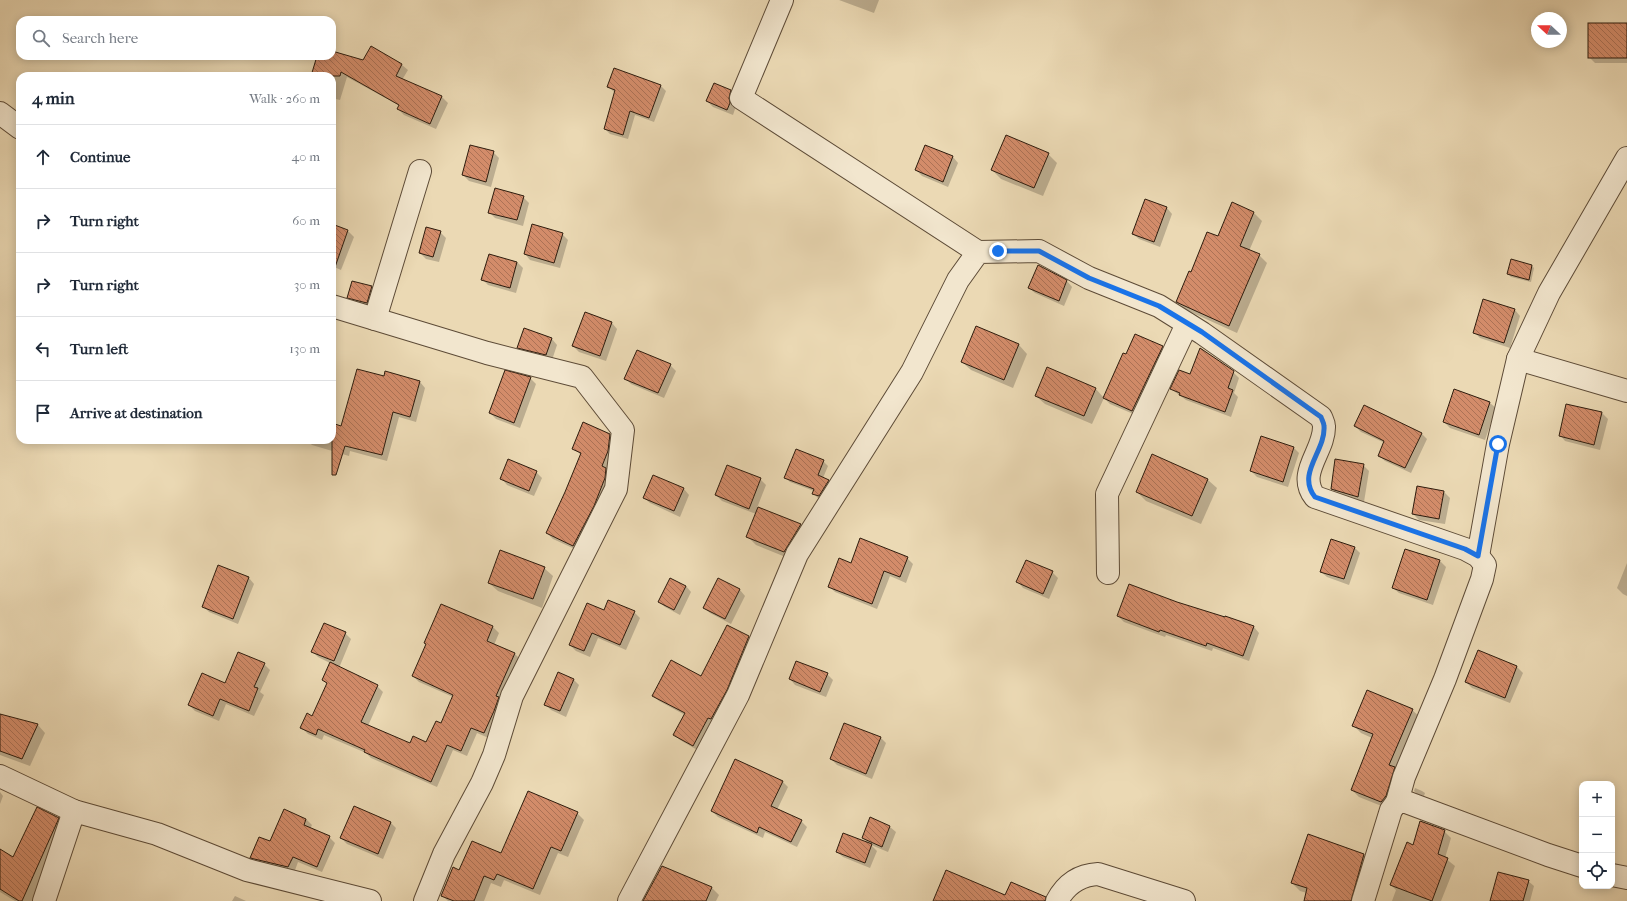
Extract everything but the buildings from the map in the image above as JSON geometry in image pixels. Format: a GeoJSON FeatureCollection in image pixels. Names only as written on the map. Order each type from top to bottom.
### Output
{"type":"FeatureCollection","features":[{"type":"Feature","properties":{"kind":"street"},"geometry":{"type":"LineString","coordinates":[[782,0],[741,98],[978,252],[1039,251],[1089,278],[1159,306],[1321,417],[1324,426],[1323,435],[1308,480],[1310,492],[1315,497],[1465,549],[1478,556],[1484,565],[1482,579],[1445,678],[1404,777],[1397,802],[1391,810],[1363,901]]}},
{"type":"Feature","properties":{"kind":"street"},"geometry":{"type":"LineString","coordinates":[[0,113],[16,125]]}},
{"type":"Feature","properties":{"kind":"street"},"geometry":{"type":"LineString","coordinates":[[1478,556],[1498,444],[1518,359],[1549,293],[1627,158]]}},
{"type":"Feature","properties":{"kind":"street"},"geometry":{"type":"LineString","coordinates":[[375,319],[420,171]]}},
{"type":"Feature","properties":{"kind":"street"},"geometry":{"type":"LineString","coordinates":[[629,901],[738,695],[797,554],[912,372],[958,280],[978,252]]}},
{"type":"Feature","properties":{"kind":"street"},"geometry":{"type":"LineString","coordinates":[[336,307],[487,353],[582,377],[623,430],[616,489],[512,696],[494,755],[482,783],[444,854],[425,901]]}},
{"type":"Feature","properties":{"kind":"street"},"geometry":{"type":"LineString","coordinates":[[1108,573],[1107,494],[1187,324]]}},
{"type":"Feature","properties":{"kind":"street"},"geometry":{"type":"LineString","coordinates":[[1518,359],[1627,391]]}},
{"type":"Feature","properties":{"kind":"street"},"geometry":{"type":"LineString","coordinates":[[0,776],[74,811],[157,834],[247,870],[370,901]]}},
{"type":"Feature","properties":{"kind":"street"},"geometry":{"type":"LineString","coordinates":[[1397,802],[1406,802],[1579,865]]}},
{"type":"Feature","properties":{"kind":"street"},"geometry":{"type":"LineString","coordinates":[[44,901],[74,811]]}},
{"type":"Feature","properties":{"kind":"street"},"geometry":{"type":"LineString","coordinates":[[1057,901],[1062,892],[1073,881],[1087,875],[1098,874],[1184,901]]}},
{"type":"Feature","properties":{"kind":"street"},"geometry":{"type":"LineString","coordinates":[[1615,876],[1627,878]]}},
{"type":"Feature","properties":{"kind":"route"},"geometry":{"type":"LineString","coordinates":[[998,251],[1039,251],[1089,278],[1159,306],[1202,332],[1321,417],[1324,426],[1323,435],[1310,468],[1308,480],[1310,492],[1315,497],[1465,549],[1478,556],[1498,444]]}}]}
